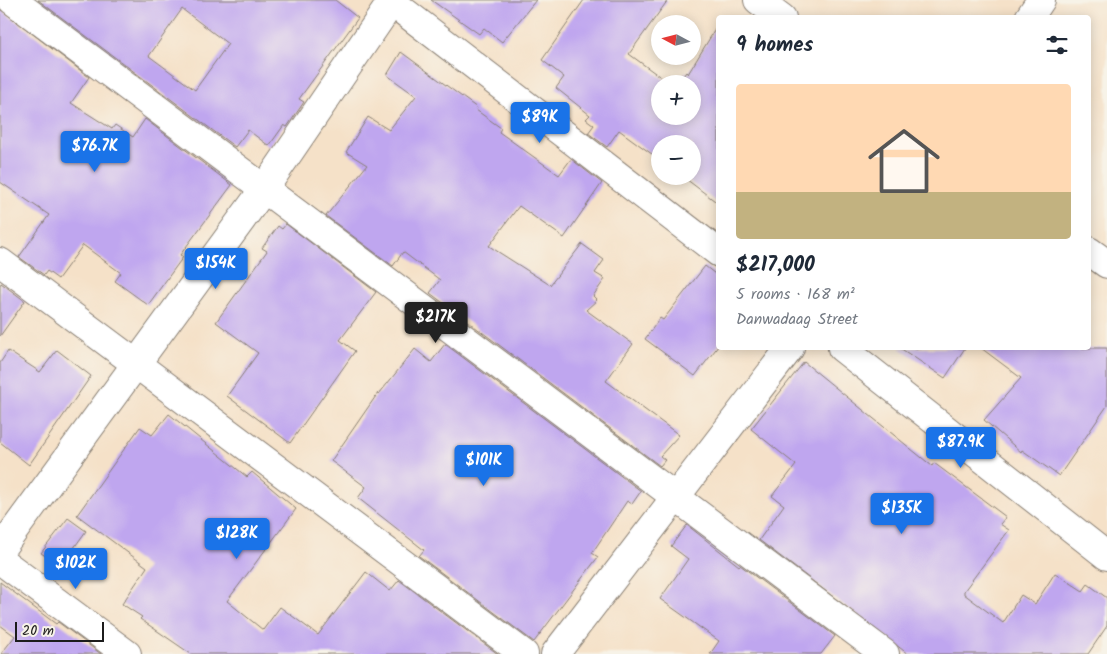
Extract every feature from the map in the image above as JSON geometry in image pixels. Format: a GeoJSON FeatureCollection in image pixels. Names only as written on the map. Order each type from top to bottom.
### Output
{"type":"FeatureCollection","features":[{"type":"Feature","properties":{"kind":"street"},"geometry":{"type":"LineString","coordinates":[[12,0],[885,654]]}},
{"type":"Feature","properties":{"kind":"street"},"geometry":{"type":"LineString","coordinates":[[758,0],[778,15]]}},
{"type":"Feature","properties":{"kind":"street"},"geometry":{"type":"LineString","coordinates":[[1031,15],[1041,0]]}},
{"type":"Feature","properties":{"kind":"street"},"geometry":{"type":"LineString","coordinates":[[0,550],[264,188],[391,1],[716,251]]}},
{"type":"Feature","properties":{"kind":"street"},"geometry":{"type":"LineString","coordinates":[[1091,252],[1107,264]]}},
{"type":"Feature","properties":{"kind":"street"},"geometry":{"type":"LineString","coordinates":[[0,262],[524,654]]}},
{"type":"Feature","properties":{"kind":"street"},"geometry":{"type":"LineString","coordinates":[[555,654],[788,350]]}},
{"type":"Feature","properties":{"kind":"street"},"geometry":{"type":"LineString","coordinates":[[845,350],[1107,556]]}},
{"type":"Feature","properties":{"kind":"street"},"geometry":{"type":"LineString","coordinates":[[0,560],[127,654]]}},
{"type":"Feature","properties":{"kind":"building"},"geometry":{"type":"Polygon","coordinates":[[[38,0],[335,0],[358,18],[299,99],[304,102],[287,127],[284,125],[269,146],[248,130],[235,147],[38,0]],[[182,9],[149,56],[195,90],[228,44],[182,9]]]}},
{"type":"Feature","properties":{"kind":"building"},"geometry":{"type":"Polygon","coordinates":[[[431,0],[536,0],[502,42],[484,28],[479,34],[431,0]]]}},
{"type":"Feature","properties":{"kind":"building"},"geometry":{"type":"Polygon","coordinates":[[[584,0],[668,0],[657,15],[651,15],[651,24],[629,54],[658,75],[651,75],[651,125],[701,125],[701,75],[684,75],[686,72],[688,74],[693,65],[701,65],[701,53],[716,28],[716,202],[694,185],[701,185],[701,135],[651,135],[651,153],[619,130],[607,147],[588,133],[594,125],[586,119],[590,115],[556,88],[564,77],[542,60],[584,0]]]}},
{"type":"Feature","properties":{"kind":"building"},"geometry":{"type":"Polygon","coordinates":[[[0,9],[89,77],[71,103],[112,129],[115,125],[133,137],[145,119],[232,185],[180,255],[183,257],[148,305],[115,281],[121,273],[83,245],[58,279],[47,271],[44,275],[19,257],[49,215],[0,182],[0,9]]]}},
{"type":"Feature","properties":{"kind":"building"},"geometry":{"type":"Polygon","coordinates":[[[401,52],[477,108],[476,110],[501,128],[499,132],[559,175],[571,159],[602,183],[564,238],[519,206],[489,246],[550,285],[582,244],[604,260],[595,273],[605,279],[593,296],[597,300],[586,310],[633,344],[606,381],[679,435],[660,456],[665,460],[660,466],[430,293],[440,280],[403,252],[393,266],[326,216],[367,165],[346,152],[368,117],[389,130],[416,96],[387,75],[401,52]]]}},
{"type":"Feature","properties":{"kind":"building"},"geometry":{"type":"Polygon","coordinates":[[[286,224],[376,292],[340,340],[355,351],[290,443],[227,396],[258,353],[216,322],[267,251],[262,248],[278,226],[282,229],[286,224]]]}},
{"type":"Feature","properties":{"kind":"building"},"geometry":{"type":"Polygon","coordinates":[[[705,266],[716,275],[716,349],[695,376],[645,339],[660,318],[663,320],[705,266]]]}},
{"type":"Feature","properties":{"kind":"building"},"geometry":{"type":"Polygon","coordinates":[[[1,283],[25,301],[0,336],[0,285],[1,283]]]}},
{"type":"Feature","properties":{"kind":"building"},"geometry":{"type":"Polygon","coordinates":[[[445,344],[641,491],[632,504],[627,501],[592,553],[598,557],[534,642],[419,556],[424,550],[358,498],[366,487],[331,461],[378,393],[415,349],[431,362],[445,344]]]}},
{"type":"Feature","properties":{"kind":"building"},"geometry":{"type":"Polygon","coordinates":[[[1091,348],[1107,348],[1107,406],[1059,476],[1022,450],[1021,452],[984,420],[1021,378],[984,350],[1091,350],[1091,348]]]}},
{"type":"Feature","properties":{"kind":"building"},"geometry":{"type":"Polygon","coordinates":[[[57,350],[91,376],[29,465],[0,442],[0,363],[8,351],[40,372],[57,350]]]}},
{"type":"Feature","properties":{"kind":"building"},"geometry":{"type":"Polygon","coordinates":[[[903,350],[964,350],[945,378],[903,350]]]}},
{"type":"Feature","properties":{"kind":"building"},"geometry":{"type":"Polygon","coordinates":[[[804,362],[932,466],[934,463],[1006,517],[1000,524],[1009,530],[964,591],[964,594],[1003,623],[1021,595],[1035,604],[1055,573],[1083,591],[1088,584],[1107,598],[1107,626],[1088,654],[908,654],[759,540],[784,505],[772,496],[796,465],[751,429],[804,362]]]}},
{"type":"Feature","properties":{"kind":"building"},"geometry":{"type":"Polygon","coordinates":[[[169,414],[247,477],[252,472],[296,509],[227,601],[263,630],[280,607],[318,635],[366,572],[390,591],[399,580],[498,654],[191,654],[140,619],[142,617],[122,604],[147,567],[77,515],[140,427],[152,435],[169,414]]]}},
{"type":"Feature","properties":{"kind":"building"},"geometry":{"type":"Polygon","coordinates":[[[68,518],[86,531],[61,566],[41,553],[68,518]]]}},
{"type":"Feature","properties":{"kind":"building"},"geometry":{"type":"Polygon","coordinates":[[[687,525],[739,566],[835,636],[821,654],[710,654],[719,641],[660,599],[688,559],[671,546],[687,525]]]}},
{"type":"Feature","properties":{"kind":"building"},"geometry":{"type":"Polygon","coordinates":[[[0,582],[56,624],[58,622],[101,654],[1,654],[15,636],[0,625],[0,582]]]}}]}
